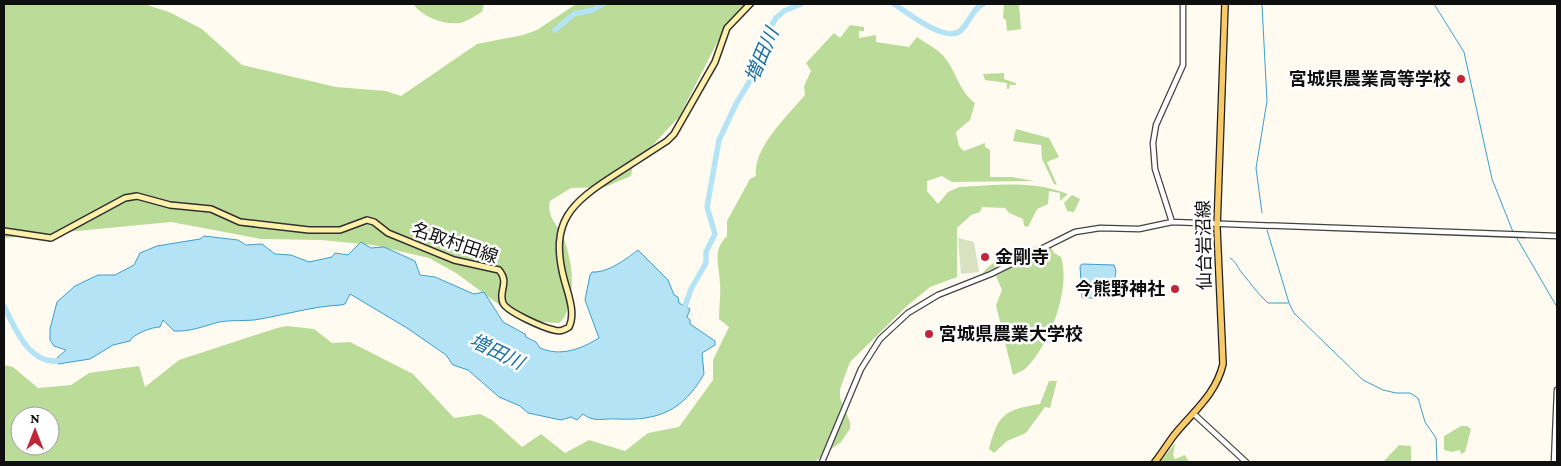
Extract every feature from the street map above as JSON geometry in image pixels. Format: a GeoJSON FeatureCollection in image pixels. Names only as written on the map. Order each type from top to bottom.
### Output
{"type":"FeatureCollection","features":[{"type":"Feature","properties":{"kind":"main road","name":"名取村田線"},"geometry":{"type":"LineString","coordinates":[[4,231],[52,238],[125,198],[137,196],[170,205],[206,208],[240,222],[266,225],[340,230],[367,220],[374,222],[388,234],[454,260],[499,270],[505,281],[502,297],[504,304],[513,312],[546,327],[554,330],[564,330],[569,327],[573,316],[559,260],[560,238],[567,216],[573,206],[586,193],[667,141],[674,134],[715,62],[727,28],[750,4]]}},
{"type":"Feature","properties":{"kind":"main road","name":"仙台岩沼線"},"geometry":{"type":"LineString","coordinates":[[1155,462],[1175,434],[1194,414],[1215,387],[1223,364],[1217,223],[1225,4]]}},
{"type":"Feature","properties":{"kind":"street"},"geometry":{"type":"LineString","coordinates":[[1172,222],[1155,169],[1153,143],[1156,125],[1183,65],[1183,4]]}},
{"type":"Feature","properties":{"kind":"street"},"geometry":{"type":"LineString","coordinates":[[822,462],[861,369],[880,339],[908,313],[938,295],[991,274],[1075,232],[1100,228],[1139,229],[1172,222],[1557,236]]}},
{"type":"Feature","properties":{"kind":"street"},"geometry":{"type":"LineString","coordinates":[[1554,462],[1557,390]]}},
{"type":"Feature","properties":{"kind":"street"},"geometry":{"type":"LineString","coordinates":[[1194,414],[1246,462]]}},
{"type":"Feature","properties":{"kind":"green space"},"geometry":{"type":"Polygon","coordinates":[[[4,4],[144,4],[169,12],[202,29],[242,65],[336,87],[386,91],[401,96],[477,44],[523,35],[537,30],[576,4],[749,4],[722,33],[679,117],[650,148],[634,159],[631,176],[605,187],[571,188],[550,201],[551,216],[564,239],[569,254],[571,271],[571,295],[565,317],[559,323],[542,322],[509,312],[456,273],[429,258],[373,245],[321,240],[261,239],[171,222],[4,238],[4,4]]]}},
{"type":"Feature","properties":{"kind":"green space"},"geometry":{"type":"Polygon","coordinates":[[[413,4],[484,4],[482,12],[466,21],[447,23],[422,13],[413,4]]]}},
{"type":"Feature","properties":{"kind":"green space"},"geometry":{"type":"Polygon","coordinates":[[[1004,4],[1024,4],[1019,5],[1021,29],[1007,31],[1006,20],[1003,18],[1004,4]]]}},
{"type":"Feature","properties":{"kind":"green space"},"geometry":{"type":"Polygon","coordinates":[[[850,25],[864,27],[864,31],[859,31],[859,38],[876,35],[876,42],[909,47],[917,37],[936,49],[949,64],[965,93],[975,103],[970,120],[956,132],[959,146],[964,151],[985,143],[985,147],[990,150],[990,177],[1012,177],[1035,181],[952,182],[942,176],[927,181],[927,191],[938,204],[948,192],[959,187],[1014,184],[1041,187],[1068,194],[1060,201],[1060,193],[1049,191],[1048,204],[1037,209],[1028,227],[1024,226],[1023,219],[1009,213],[1005,208],[982,207],[980,212],[971,215],[957,228],[957,277],[930,287],[908,305],[850,362],[840,389],[840,398],[850,422],[850,429],[841,442],[814,462],[4,462],[4,365],[13,367],[38,388],[71,385],[89,373],[139,366],[145,387],[179,360],[287,326],[314,329],[332,343],[350,342],[413,374],[454,418],[480,414],[492,420],[522,447],[541,434],[565,453],[589,440],[625,451],[648,433],[679,427],[713,380],[713,360],[729,327],[719,319],[718,252],[719,247],[727,236],[727,221],[750,179],[756,176],[756,166],[765,144],[781,122],[805,95],[804,86],[811,71],[806,63],[834,33],[840,38],[850,25]]]}},
{"type":"Feature","properties":{"kind":"green space"},"geometry":{"type":"Polygon","coordinates":[[[1004,73],[1004,79],[1016,83],[1016,85],[1010,85],[1009,89],[1007,89],[1007,83],[985,80],[983,74],[1004,73]]]}},
{"type":"Feature","properties":{"kind":"green space"},"geometry":{"type":"Polygon","coordinates":[[[1016,129],[1049,138],[1059,157],[1047,162],[1057,185],[1054,184],[1042,159],[1041,145],[1013,141],[1016,129]]]}},
{"type":"Feature","properties":{"kind":"green space"},"geometry":{"type":"Polygon","coordinates":[[[1072,195],[1080,199],[1074,212],[1067,211],[1064,203],[1072,195]]]}},
{"type":"Feature","properties":{"kind":"green space"},"geometry":{"type":"Polygon","coordinates":[[[958,238],[974,242],[979,272],[961,274],[958,238]]]}},
{"type":"Feature","properties":{"kind":"green space"},"geometry":{"type":"Polygon","coordinates":[[[1039,246],[982,274],[993,263],[1008,255],[1023,249],[1039,246]]]}},
{"type":"Feature","properties":{"kind":"green space"},"geometry":{"type":"Polygon","coordinates":[[[1050,246],[1054,253],[1061,257],[1063,284],[1061,300],[1050,331],[1035,358],[1025,369],[1013,375],[996,305],[1002,290],[996,276],[1050,246]]]}},
{"type":"Feature","properties":{"kind":"green space"},"geometry":{"type":"Polygon","coordinates":[[[1049,381],[1057,381],[1050,408],[1045,407],[1026,433],[1007,441],[994,453],[989,449],[996,428],[1004,416],[1018,409],[1040,404],[1049,381]]]}},
{"type":"Feature","properties":{"kind":"green space"},"geometry":{"type":"Polygon","coordinates":[[[1461,426],[1467,426],[1471,429],[1465,452],[1461,454],[1460,450],[1452,452],[1444,450],[1444,436],[1461,426]]]}},
{"type":"Feature","properties":{"kind":"green space"},"geometry":{"type":"Polygon","coordinates":[[[1175,443],[1173,455],[1175,459],[1185,455],[1189,462],[1160,462],[1175,443]]]}},
{"type":"Feature","properties":{"kind":"green space"},"geometry":{"type":"Polygon","coordinates":[[[1399,445],[1411,446],[1411,462],[1383,462],[1399,445]]]}},
{"type":"Feature","properties":{"kind":"water"},"geometry":{"type":"Polygon","coordinates":[[[204,236],[238,240],[246,245],[262,244],[275,254],[291,255],[309,262],[332,257],[335,253],[348,255],[361,242],[371,248],[384,247],[415,261],[420,275],[435,277],[474,294],[484,292],[503,322],[525,334],[526,337],[536,342],[540,348],[556,352],[578,348],[599,338],[585,300],[590,275],[592,272],[598,272],[616,265],[638,250],[668,280],[674,295],[678,297],[679,303],[690,309],[687,317],[690,320],[690,324],[715,341],[715,345],[702,353],[704,374],[687,397],[668,411],[645,418],[632,419],[595,419],[583,414],[577,420],[571,417],[561,420],[528,413],[520,406],[499,397],[468,370],[453,365],[446,355],[407,328],[350,294],[345,304],[341,305],[319,307],[254,320],[219,322],[186,331],[174,331],[163,320],[160,327],[143,331],[130,341],[113,345],[90,359],[58,364],[57,358],[66,350],[54,346],[50,340],[50,329],[57,302],[75,286],[98,275],[115,275],[134,265],[140,253],[157,246],[200,239],[204,236]]]}},
{"type":"Feature","properties":{"kind":"water"},"geometry":{"type":"Polygon","coordinates":[[[1082,264],[1114,265],[1116,275],[1098,298],[1082,298],[1080,266],[1082,264]]]}},
{"type":"Feature","properties":{"kind":"waterway"},"geometry":{"type":"LineString","coordinates":[[555,30],[574,14],[593,10],[603,4]]}},
{"type":"Feature","properties":{"kind":"waterway","name":"増田川"},"geometry":{"type":"LineString","coordinates":[[683,312],[691,289],[706,263],[706,252],[715,234],[707,207],[719,140],[736,104],[766,54],[770,28],[776,18],[784,11],[801,4]]}},
{"type":"Feature","properties":{"kind":"waterway","name":"増田川"},"geometry":{"type":"LineString","coordinates":[[894,4],[926,25],[936,30],[953,34],[960,31],[983,4]]}},
{"type":"Feature","properties":{"kind":"waterway"},"geometry":{"type":"LineString","coordinates":[[1434,4],[1464,52],[1492,179],[1513,232]]}},
{"type":"Feature","properties":{"kind":"waterway"},"geometry":{"type":"LineString","coordinates":[[1262,5],[1267,101],[1256,168],[1262,213]]}},
{"type":"Feature","properties":{"kind":"waterway"},"geometry":{"type":"LineString","coordinates":[[1267,230],[1289,303],[1294,313],[1363,380],[1383,390],[1396,393],[1410,393],[1418,398],[1425,422],[1436,438],[1437,462]]}},
{"type":"Feature","properties":{"kind":"waterway"},"geometry":{"type":"LineString","coordinates":[[1515,235],[1557,307]]}},
{"type":"Feature","properties":{"kind":"waterway"},"geometry":{"type":"LineString","coordinates":[[1230,258],[1268,303],[1288,303]]}},
{"type":"Feature","properties":{"kind":"waterway","name":"増田川"},"geometry":{"type":"LineString","coordinates":[[4,306],[19,336],[34,354],[43,359],[53,361],[65,359]]}},
{"type":"Feature","properties":{"kind":"place","name":"宮城県農業高等学校"},"geometry":{"type":"Point","coordinates":[1461,79]}},
{"type":"Feature","properties":{"kind":"place","name":"金剛寺"},"geometry":{"type":"Point","coordinates":[985,257]}},
{"type":"Feature","properties":{"kind":"place","name":"今熊野神社"},"geometry":{"type":"Point","coordinates":[1175,289]}},
{"type":"Feature","properties":{"kind":"place","name":"宮城県農業大学校"},"geometry":{"type":"Point","coordinates":[929,334]}}]}
